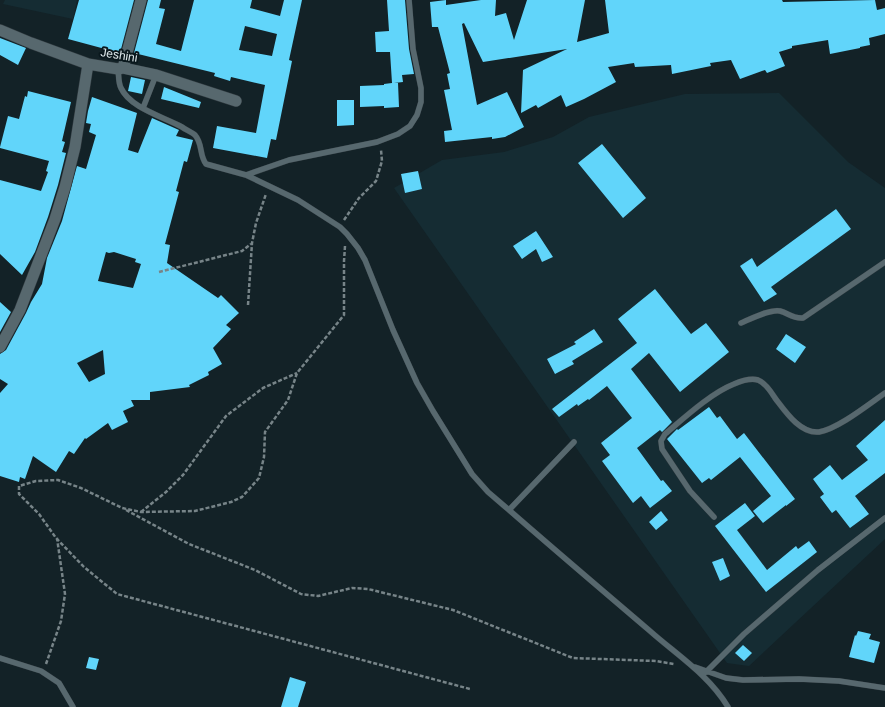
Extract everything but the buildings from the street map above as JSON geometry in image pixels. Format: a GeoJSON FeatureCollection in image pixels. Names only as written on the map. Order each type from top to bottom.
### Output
{"type":"FeatureCollection","features":[{"type":"Feature","properties":{"kind":"street"},"geometry":{"type":"LineString","coordinates":[[121,69],[141,0]]}},
{"type":"Feature","properties":{"kind":"street","name":"Jeshini"},"geometry":{"type":"LineString","coordinates":[[0,30],[88,64],[156,75],[236,101]]}},
{"type":"Feature","properties":{"kind":"street"},"geometry":{"type":"LineString","coordinates":[[0,347],[20,310],[55,219],[65,187],[75,147],[88,64]]}},
{"type":"Feature","properties":{"kind":"lane"},"geometry":{"type":"LineString","coordinates":[[246,175],[289,160],[378,142],[398,134],[410,126],[418,115],[421,102],[421,88],[413,48],[409,0]]}},
{"type":"Feature","properties":{"kind":"lane"},"geometry":{"type":"LineString","coordinates":[[121,69],[121,88],[127,96],[143,108],[194,134],[201,145],[202,157],[206,164],[246,175],[298,200],[340,227],[347,234],[365,260],[417,383],[433,412],[472,474],[488,492],[508,510],[693,666],[720,694],[728,707]]}},
{"type":"Feature","properties":{"kind":"lane"},"geometry":{"type":"LineString","coordinates":[[143,108],[156,75]]}},
{"type":"Feature","properties":{"kind":"lane"},"geometry":{"type":"LineString","coordinates":[[741,323],[773,310],[781,311],[793,317],[803,318],[885,262]]}},
{"type":"Feature","properties":{"kind":"lane"},"geometry":{"type":"LineString","coordinates":[[714,517],[690,491],[662,449],[661,441],[665,434],[713,396],[733,384],[745,380],[759,380],[767,387],[785,411],[799,425],[808,431],[819,432],[836,425],[885,393]]}},
{"type":"Feature","properties":{"kind":"lane"},"geometry":{"type":"LineString","coordinates":[[508,510],[574,442]]}},
{"type":"Feature","properties":{"kind":"lane"},"geometry":{"type":"LineString","coordinates":[[706,672],[744,634],[818,570],[885,518]]}},
{"type":"Feature","properties":{"kind":"lane"},"geometry":{"type":"LineString","coordinates":[[0,658],[41,671],[59,683],[73,707]]}},
{"type":"Feature","properties":{"kind":"lane"},"geometry":{"type":"LineString","coordinates":[[693,666],[706,672],[738,680],[799,679],[839,681],[885,688]]}},
{"type":"Feature","properties":{"kind":"path"},"geometry":{"type":"LineString","coordinates":[[340,227],[359,198],[376,181],[382,161],[382,151],[378,142]]}},
{"type":"Feature","properties":{"kind":"path"},"geometry":{"type":"LineString","coordinates":[[248,305],[252,244],[256,223],[269,186]]}},
{"type":"Feature","properties":{"kind":"path"},"geometry":{"type":"LineString","coordinates":[[122,508],[141,512],[195,511],[231,502],[242,497],[259,478],[264,458],[265,432],[288,400],[297,373],[344,315],[344,261],[347,234]]}},
{"type":"Feature","properties":{"kind":"path"},"geometry":{"type":"LineString","coordinates":[[159,272],[242,251],[252,244]]}},
{"type":"Feature","properties":{"kind":"path"},"geometry":{"type":"LineString","coordinates":[[141,512],[166,492],[183,475],[226,416],[263,388],[297,373]]}},
{"type":"Feature","properties":{"kind":"path"},"geometry":{"type":"LineString","coordinates":[[470,688],[117,594],[84,567],[56,538],[39,514],[19,494],[19,486],[36,481],[58,480],[81,488],[189,544],[255,570],[301,594],[318,596],[352,588],[368,589],[453,610],[573,658],[656,661],[693,666]]}},
{"type":"Feature","properties":{"kind":"path"},"geometry":{"type":"LineString","coordinates":[[41,671],[47,662],[61,621],[65,594],[56,538]]}},
{"type":"Feature","properties":{"kind":"shaded area"},"geometry":{"type":"Polygon","coordinates":[[[5,0],[77,0],[73,19],[3,4],[5,0]]]}},
{"type":"Feature","properties":{"kind":"shaded area"},"geometry":{"type":"Polygon","coordinates":[[[779,93],[848,162],[885,188],[885,539],[749,666],[727,663],[394,188],[442,160],[504,152],[553,137],[589,117],[685,94],[779,93]]]}}]}
